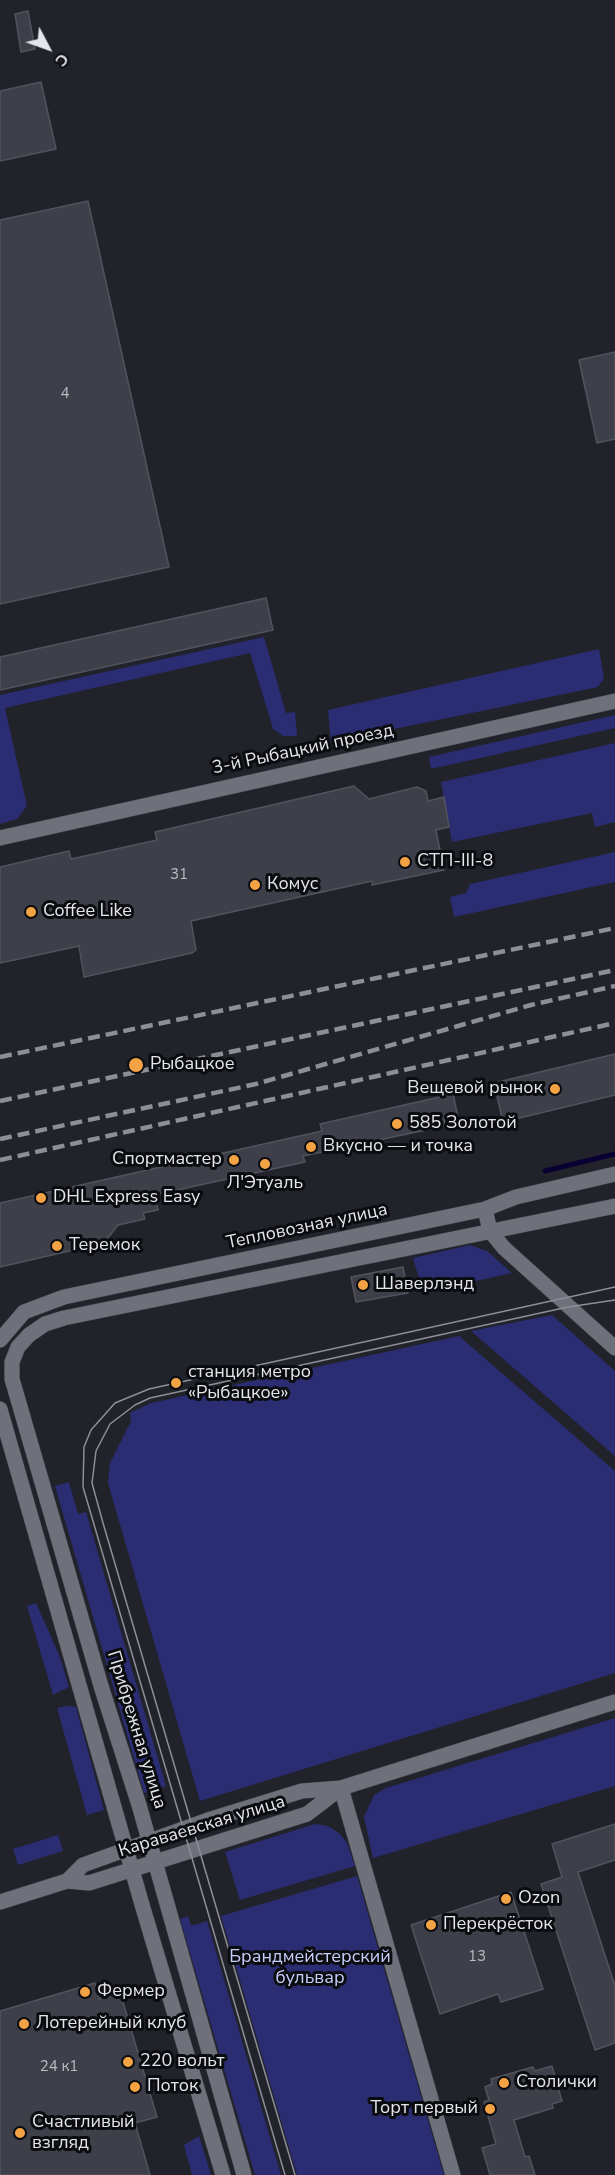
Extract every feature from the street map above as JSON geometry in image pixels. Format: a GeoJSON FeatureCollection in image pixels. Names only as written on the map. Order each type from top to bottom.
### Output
{"type":"FeatureCollection","features":[{"type":"Feature","properties":{"kind":"street","name":"3-й Рыбацкий проезд"},"geometry":{"type":"LineString","coordinates":[[0,838],[615,701]]}},
{"type":"Feature","properties":{"kind":"street","name":"Тепловозная улица"},"geometry":{"type":"LineString","coordinates":[[0,1340],[24,1312],[63,1297],[485,1209],[516,1197],[615,1174]]}},
{"type":"Feature","properties":{"kind":"street"},"geometry":{"type":"LineString","coordinates":[[490,1231],[615,1206]]}},
{"type":"Feature","properties":{"kind":"street"},"geometry":{"type":"LineString","coordinates":[[485,1209],[490,1231],[535,1278],[615,1348]]}},
{"type":"Feature","properties":{"kind":"street","name":"Прибрежная улица"},"geometry":{"type":"LineString","coordinates":[[244,2175],[155,1862],[101,1686],[12,1370],[18,1347],[29,1335],[45,1324],[64,1318],[490,1231]]}},
{"type":"Feature","properties":{"kind":"street"},"geometry":{"type":"LineString","coordinates":[[0,1409],[3,1432],[223,2175]]}},
{"type":"Feature","properties":{"kind":"street"},"geometry":{"type":"LineString","coordinates":[[3,1432],[26,1425]]}},
{"type":"Feature","properties":{"kind":"street","name":"Караваевская улица"},"geometry":{"type":"LineString","coordinates":[[67,1881],[83,1865],[302,1791],[341,1788],[615,1702]]}},
{"type":"Feature","properties":{"kind":"street"},"geometry":{"type":"LineString","coordinates":[[341,1788],[453,2175]]}},
{"type":"Feature","properties":{"kind":"street","name":"Караваевская улица"},"geometry":{"type":"LineString","coordinates":[[0,1902],[67,1881],[89,1883],[307,1814],[341,1788]]}},
{"type":"Feature","properties":{"kind":"green space"},"geometry":{"type":"Polygon","coordinates":[[[264,637],[286,713],[295,712],[297,736],[283,736],[273,729],[250,653],[5,708],[27,806],[17,819],[0,824],[0,695],[264,637]]]}},
{"type":"Feature","properties":{"kind":"green space"},"geometry":{"type":"Polygon","coordinates":[[[599,649],[604,678],[598,687],[331,742],[328,710],[599,649]]]}},
{"type":"Feature","properties":{"kind":"green space"},"geometry":{"type":"Polygon","coordinates":[[[615,715],[615,728],[431,769],[429,757],[615,715]]]}},
{"type":"Feature","properties":{"kind":"green space"},"geometry":{"type":"Polygon","coordinates":[[[615,743],[615,822],[595,827],[592,813],[452,842],[441,782],[615,743]]]}},
{"type":"Feature","properties":{"kind":"green space"},"geometry":{"type":"Polygon","coordinates":[[[615,852],[615,882],[454,917],[450,897],[466,893],[470,884],[615,852]]]}},
{"type":"Feature","properties":{"kind":"green space"},"geometry":{"type":"Polygon","coordinates":[[[470,1245],[487,1251],[512,1273],[423,1293],[413,1258],[470,1245]]]}},
{"type":"Feature","properties":{"kind":"green space"},"geometry":{"type":"Polygon","coordinates":[[[552,1315],[615,1371],[615,1456],[471,1331],[552,1315]]]}},
{"type":"Feature","properties":{"kind":"green space"},"geometry":{"type":"Polygon","coordinates":[[[459,1336],[615,1471],[615,1673],[200,1801],[108,1483],[110,1463],[131,1421],[130,1413],[151,1403],[459,1336]]]}},
{"type":"Feature","properties":{"kind":"green space"},"geometry":{"type":"Polygon","coordinates":[[[69,1482],[78,1514],[86,1512],[166,1786],[144,1793],[55,1486],[69,1482]]]}},
{"type":"Feature","properties":{"kind":"green space"},"geometry":{"type":"Polygon","coordinates":[[[36,1603],[60,1657],[69,1687],[53,1695],[27,1606],[36,1603]]]}},
{"type":"Feature","properties":{"kind":"green space"},"geometry":{"type":"Polygon","coordinates":[[[76,1707],[104,1810],[87,1815],[57,1708],[76,1707]]]}},
{"type":"Feature","properties":{"kind":"green space"},"geometry":{"type":"Polygon","coordinates":[[[615,1718],[615,1786],[373,1858],[364,1817],[374,1795],[386,1788],[615,1718]]]}},
{"type":"Feature","properties":{"kind":"green space"},"geometry":{"type":"Polygon","coordinates":[[[315,1824],[328,1826],[339,1833],[347,1843],[355,1866],[240,1900],[225,1852],[315,1824]]]}},
{"type":"Feature","properties":{"kind":"green space"},"geometry":{"type":"Polygon","coordinates":[[[58,1835],[63,1851],[18,1865],[13,1849],[58,1835]]]}},
{"type":"Feature","properties":{"kind":"green space","name":"Брандмейстерский бульвар"},"geometry":{"type":"Polygon","coordinates":[[[357,1876],[444,2175],[297,2175],[221,1916],[357,1876]]]}},
{"type":"Feature","properties":{"kind":"green space"},"geometry":{"type":"Polygon","coordinates":[[[188,1916],[191,1926],[207,1921],[281,2175],[255,2175],[180,1919],[188,1916]]]}},
{"type":"Feature","properties":{"kind":"green space"},"geometry":{"type":"Polygon","coordinates":[[[199,2136],[211,2175],[192,2175],[184,2145],[199,2136]]]}},
{"type":"Feature","properties":{"kind":"building"},"geometry":{"type":"Polygon","coordinates":[[[28,11],[35,49],[21,52],[15,14],[28,11]]]}},
{"type":"Feature","properties":{"kind":"building"},"geometry":{"type":"Polygon","coordinates":[[[41,82],[56,149],[0,161],[0,91],[41,82]]]}},
{"type":"Feature","properties":{"kind":"building"},"geometry":{"type":"Polygon","coordinates":[[[88,201],[169,567],[0,604],[0,220],[88,201]]]}},
{"type":"Feature","properties":{"kind":"building"},"geometry":{"type":"Polygon","coordinates":[[[615,352],[615,439],[597,443],[579,360],[615,352]]]}},
{"type":"Feature","properties":{"kind":"building"},"geometry":{"type":"Polygon","coordinates":[[[266,598],[273,630],[0,690],[0,657],[266,598]]]}},
{"type":"Feature","properties":{"kind":"building"},"geometry":{"type":"Polygon","coordinates":[[[354,786],[369,799],[417,787],[426,791],[428,801],[444,797],[449,827],[436,830],[444,870],[372,885],[372,881],[191,921],[196,950],[192,953],[84,977],[79,946],[0,963],[0,867],[69,851],[71,859],[157,840],[155,832],[354,786]]]}},
{"type":"Feature","properties":{"kind":"building","name":"Вещевой рынок"},"geometry":{"type":"Polygon","coordinates":[[[615,1054],[615,1095],[503,1122],[494,1083],[615,1054]]]}},
{"type":"Feature","properties":{"kind":"building"},"geometry":{"type":"Polygon","coordinates":[[[453,1094],[458,1117],[444,1120],[445,1126],[303,1156],[305,1162],[154,1195],[158,1210],[143,1213],[145,1219],[118,1225],[104,1243],[0,1267],[0,1203],[322,1131],[320,1124],[453,1094]]]}},
{"type":"Feature","properties":{"kind":"building"},"geometry":{"type":"Polygon","coordinates":[[[403,1267],[408,1293],[356,1302],[351,1277],[403,1267]]]}},
{"type":"Feature","properties":{"kind":"building"},"geometry":{"type":"Polygon","coordinates":[[[615,1824],[615,1860],[578,1872],[615,1986],[615,2043],[595,2050],[541,1884],[562,1877],[552,1844],[615,1824]]]}},
{"type":"Feature","properties":{"kind":"building"},"geometry":{"type":"Polygon","coordinates":[[[511,1892],[543,1989],[501,2002],[498,1994],[440,2014],[411,1925],[511,1892]]]}},
{"type":"Feature","properties":{"kind":"building"},"geometry":{"type":"Polygon","coordinates":[[[95,1983],[99,1999],[120,1992],[157,2117],[135,2123],[150,2175],[0,2175],[0,2011],[95,1983]]]}},
{"type":"Feature","properties":{"kind":"building"},"geometry":{"type":"Polygon","coordinates":[[[552,2066],[562,2101],[552,2104],[553,2108],[514,2120],[525,2157],[529,2156],[535,2175],[490,2175],[482,2148],[496,2144],[484,2102],[489,2100],[485,2087],[492,2084],[491,2079],[533,2067],[535,2071],[552,2066]]]}},
{"type":"Feature","properties":{"kind":"waterway"},"geometry":{"type":"LineString","coordinates":[[545,1171],[615,1154]]}},
{"type":"Feature","properties":{"kind":"tram line"},"geometry":{"type":"LineString","coordinates":[[285,2175],[83,1487],[84,1447],[91,1430],[115,1403],[149,1389],[615,1287]]}},
{"type":"Feature","properties":{"kind":"tram line"},"geometry":{"type":"LineString","coordinates":[[295,2175],[92,1483],[96,1451],[110,1424],[135,1405],[150,1398],[568,1307],[615,1300]]}},
{"type":"Feature","properties":{"kind":"railway"},"geometry":{"type":"LineString","coordinates":[[0,1057],[615,928]]}},
{"type":"Feature","properties":{"kind":"railway"},"geometry":{"type":"LineString","coordinates":[[0,1101],[615,970]]}},
{"type":"Feature","properties":{"kind":"railway"},"geometry":{"type":"LineString","coordinates":[[0,1139],[256,1084],[531,1005],[615,986]]}},
{"type":"Feature","properties":{"kind":"railway"},"geometry":{"type":"LineString","coordinates":[[0,1160],[615,1023]]}},
{"type":"Feature","properties":{"kind":"place","name":"СТП-III-8"},"geometry":{"type":"Point","coordinates":[405,862]}},
{"type":"Feature","properties":{"kind":"place","name":"Комус"},"geometry":{"type":"Point","coordinates":[255,885]}},
{"type":"Feature","properties":{"kind":"place","name":"Coffee Like"},"geometry":{"type":"Point","coordinates":[31,912]}},
{"type":"Feature","properties":{"kind":"place","name":"Рыбацкое"},"geometry":{"type":"Point","coordinates":[136,1065]}},
{"type":"Feature","properties":{"kind":"place","name":"Вещевой рынок"},"geometry":{"type":"Point","coordinates":[555,1089]}},
{"type":"Feature","properties":{"kind":"place","name":"585 Золотой"},"geometry":{"type":"Point","coordinates":[397,1124]}},
{"type":"Feature","properties":{"kind":"place","name":"Вкусно — и точка"},"geometry":{"type":"Point","coordinates":[311,1147]}},
{"type":"Feature","properties":{"kind":"place","name":"Спортмастер"},"geometry":{"type":"Point","coordinates":[234,1160]}},
{"type":"Feature","properties":{"kind":"place","name":"Л'Этуаль"},"geometry":{"type":"Point","coordinates":[265,1164]}},
{"type":"Feature","properties":{"kind":"place","name":"DHL Express Easy"},"geometry":{"type":"Point","coordinates":[41,1198]}},
{"type":"Feature","properties":{"kind":"place","name":"Теремок"},"geometry":{"type":"Point","coordinates":[57,1246]}},
{"type":"Feature","properties":{"kind":"place","name":"Шаверлэнд"},"geometry":{"type":"Point","coordinates":[363,1285]}},
{"type":"Feature","properties":{"kind":"place","name":"станция метро «Рыбацкое»"},"geometry":{"type":"Point","coordinates":[176,1383]}},
{"type":"Feature","properties":{"kind":"place","name":"Ozon"},"geometry":{"type":"Point","coordinates":[506,1899]}},
{"type":"Feature","properties":{"kind":"place","name":"Перекрёсток"},"geometry":{"type":"Point","coordinates":[431,1925]}},
{"type":"Feature","properties":{"kind":"place","name":"Фермер"},"geometry":{"type":"Point","coordinates":[85,1992]}},
{"type":"Feature","properties":{"kind":"place","name":"Лотерейный клуб"},"geometry":{"type":"Point","coordinates":[24,2024]}},
{"type":"Feature","properties":{"kind":"place","name":"220 вольт"},"geometry":{"type":"Point","coordinates":[128,2062]}},
{"type":"Feature","properties":{"kind":"place","name":"Столички"},"geometry":{"type":"Point","coordinates":[504,2083]}},
{"type":"Feature","properties":{"kind":"place","name":"Поток"},"geometry":{"type":"Point","coordinates":[135,2087]}},
{"type":"Feature","properties":{"kind":"place","name":"Торт первый"},"geometry":{"type":"Point","coordinates":[490,2109]}},
{"type":"Feature","properties":{"kind":"place","name":"Счастливый взгляд"},"geometry":{"type":"Point","coordinates":[20,2133]}}]}
